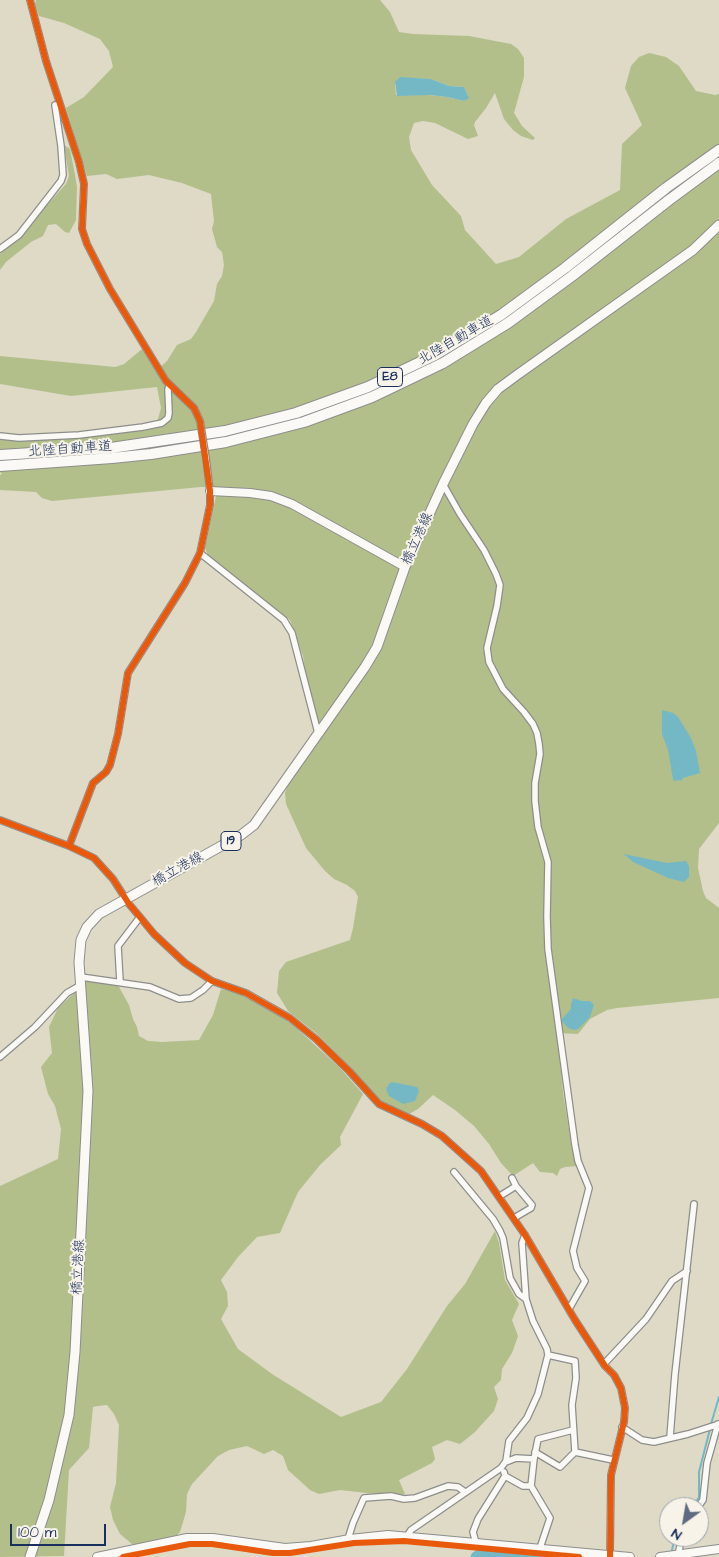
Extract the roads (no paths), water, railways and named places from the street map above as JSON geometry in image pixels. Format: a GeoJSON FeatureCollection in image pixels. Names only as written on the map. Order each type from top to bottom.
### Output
{"type":"FeatureCollection","features":[{"type":"Feature","properties":{"kind":"highway","name":"北陸自動車道"},"geometry":{"type":"LineString","coordinates":[[0,455],[111,448],[224,431],[296,413],[368,387],[435,355],[501,314],[565,268],[666,188],[719,150]]}},
{"type":"Feature","properties":{"kind":"highway","name":"北陸自動車道"},"geometry":{"type":"LineString","coordinates":[[0,466],[122,457],[226,442],[304,422],[372,397],[443,363],[508,323],[719,163]]}},
{"type":"Feature","properties":{"kind":"main road","name":"橋立港線"},"geometry":{"type":"LineString","coordinates":[[30,1557],[54,1482],[69,1415],[74,1361],[88,1091],[79,962],[81,940],[87,927],[99,914],[241,835],[254,825],[365,668],[377,647],[405,567],[443,484],[473,424],[486,403],[498,389],[693,250],[719,225]]}},
{"type":"Feature","properties":{"kind":"main road"},"geometry":{"type":"LineString","coordinates":[[210,491],[271,496],[292,504],[405,567]]}},
{"type":"Feature","properties":{"kind":"main road"},"geometry":{"type":"LineString","coordinates":[[97,1557],[188,1538],[213,1538],[284,1548],[388,1535],[630,1557]]}},
{"type":"Feature","properties":{"kind":"main road"},"geometry":{"type":"LineString","coordinates":[[660,1557],[719,1550]]}},
{"type":"Feature","properties":{"kind":"street"},"geometry":{"type":"LineString","coordinates":[[30,0],[46,61],[79,162],[84,184],[82,229],[87,244],[133,328],[166,381],[194,408],[200,422],[210,491],[210,505],[200,553],[185,583],[128,673],[118,734],[110,766],[93,783],[69,846]]}},
{"type":"Feature","properties":{"kind":"street"},"geometry":{"type":"LineString","coordinates":[[0,249],[18,236],[61,181],[63,175],[61,146],[54,105]]}},
{"type":"Feature","properties":{"kind":"street"},"geometry":{"type":"LineString","coordinates":[[0,436],[19,438],[80,435],[136,428],[162,422],[168,418],[170,413],[168,389],[170,385]]}},
{"type":"Feature","properties":{"kind":"street"},"geometry":{"type":"LineString","coordinates":[[443,484],[484,550],[496,574],[500,585],[498,606],[487,648],[489,662],[503,689],[533,724],[539,744],[540,754],[535,784],[535,801],[538,827],[548,862],[546,917],[548,949],[575,1145],[578,1162],[589,1188],[573,1252],[577,1268],[585,1281],[569,1309]]}},
{"type":"Feature","properties":{"kind":"street"},"geometry":{"type":"LineString","coordinates":[[200,553],[284,620],[292,633],[318,733]]}},
{"type":"Feature","properties":{"kind":"street"},"geometry":{"type":"LineString","coordinates":[[0,820],[69,846],[94,858],[114,878],[126,899],[140,917],[176,956],[201,975],[246,993],[274,1008],[302,1027],[349,1071],[379,1104],[422,1124],[442,1136],[481,1171],[525,1235],[604,1364],[619,1382],[625,1408],[610,1475],[610,1556]]}},
{"type":"Feature","properties":{"kind":"street"},"geometry":{"type":"LineString","coordinates":[[120,982],[118,946],[140,917]]}},
{"type":"Feature","properties":{"kind":"street"},"geometry":{"type":"LineString","coordinates":[[0,1058],[81,981],[120,982],[150,987],[171,997],[186,999],[198,994],[212,981]]}},
{"type":"Feature","properties":{"kind":"street"},"geometry":{"type":"LineString","coordinates":[[454,1172],[500,1231],[510,1278],[519,1294],[526,1299]]}},
{"type":"Feature","properties":{"kind":"street"},"geometry":{"type":"LineString","coordinates":[[512,1178],[516,1186],[532,1205],[531,1208],[514,1218]]}},
{"type":"Feature","properties":{"kind":"street"},"geometry":{"type":"LineString","coordinates":[[500,1196],[516,1186]]}},
{"type":"Feature","properties":{"kind":"street"},"geometry":{"type":"LineString","coordinates":[[670,1437],[694,1204]]}},
{"type":"Feature","properties":{"kind":"street"},"geometry":{"type":"LineString","coordinates":[[476,1542],[474,1532],[478,1519],[505,1476],[504,1464],[510,1441],[527,1418],[538,1394],[548,1354],[533,1321],[526,1299],[522,1243],[525,1235]]}},
{"type":"Feature","properties":{"kind":"street"},"geometry":{"type":"LineString","coordinates":[[604,1364],[646,1319],[672,1281],[687,1271]]}},
{"type":"Feature","properties":{"kind":"street"},"geometry":{"type":"LineString","coordinates":[[548,1354],[575,1360],[576,1378],[572,1405],[575,1452]]}},
{"type":"Feature","properties":{"kind":"street"},"geometry":{"type":"LineString","coordinates":[[622,1428],[637,1438],[646,1441],[658,1441],[719,1424]]}},
{"type":"Feature","properties":{"kind":"street"},"geometry":{"type":"LineString","coordinates":[[703,1497],[707,1463],[719,1424]]}},
{"type":"Feature","properties":{"kind":"street"},"geometry":{"type":"LineString","coordinates":[[540,1548],[550,1518],[531,1486],[538,1439],[573,1430]]}},
{"type":"Feature","properties":{"kind":"street"},"geometry":{"type":"LineString","coordinates":[[535,1452],[560,1467],[575,1452]]}},
{"type":"Feature","properties":{"kind":"street"},"geometry":{"type":"LineString","coordinates":[[575,1452],[613,1460]]}},
{"type":"Feature","properties":{"kind":"street"},"geometry":{"type":"LineString","coordinates":[[407,1536],[411,1530],[504,1464],[516,1458],[534,1459]]}},
{"type":"Feature","properties":{"kind":"street"},"geometry":{"type":"LineString","coordinates":[[505,1476],[523,1486],[531,1486]]}},
{"type":"Feature","properties":{"kind":"street"},"geometry":{"type":"LineString","coordinates":[[348,1539],[364,1498],[391,1496],[404,1499],[415,1498],[448,1486],[458,1487],[465,1492]]}},
{"type":"Feature","properties":{"kind":"street"},"geometry":{"type":"LineString","coordinates":[[678,1555],[680,1547]]}},
{"type":"Feature","properties":{"kind":"water"},"geometry":{"type":"Polygon","coordinates":[[[400,77],[431,79],[449,86],[464,87],[469,98],[464,101],[430,95],[397,96],[395,82],[400,77]]]}},
{"type":"Feature","properties":{"kind":"water"},"geometry":{"type":"Polygon","coordinates":[[[662,710],[673,713],[678,717],[691,738],[696,751],[700,773],[683,778],[681,781],[674,781],[668,750],[662,734],[662,710]]]}},
{"type":"Feature","properties":{"kind":"water"},"geometry":{"type":"Polygon","coordinates":[[[624,854],[667,863],[686,861],[689,866],[689,877],[684,882],[668,878],[633,862],[624,854]]]}},
{"type":"Feature","properties":{"kind":"water"},"geometry":{"type":"Polygon","coordinates":[[[573,998],[590,1001],[594,1005],[590,1017],[578,1029],[574,1030],[568,1028],[561,1020],[571,1009],[573,998]]]}},
{"type":"Feature","properties":{"kind":"water"},"geometry":{"type":"Polygon","coordinates":[[[392,1082],[417,1087],[419,1091],[415,1101],[403,1104],[389,1096],[386,1089],[392,1082]]]}},
{"type":"Feature","properties":{"kind":"waterway"},"geometry":{"type":"LineString","coordinates":[[711,1424],[719,1397]]}},
{"type":"Feature","properties":{"kind":"waterway"},"geometry":{"type":"LineString","coordinates":[[699,1497],[699,1472],[710,1429]]}},
{"type":"Feature","properties":{"kind":"waterway"},"geometry":{"type":"LineString","coordinates":[[476,1557],[482,1553],[542,1557]]}}]}
